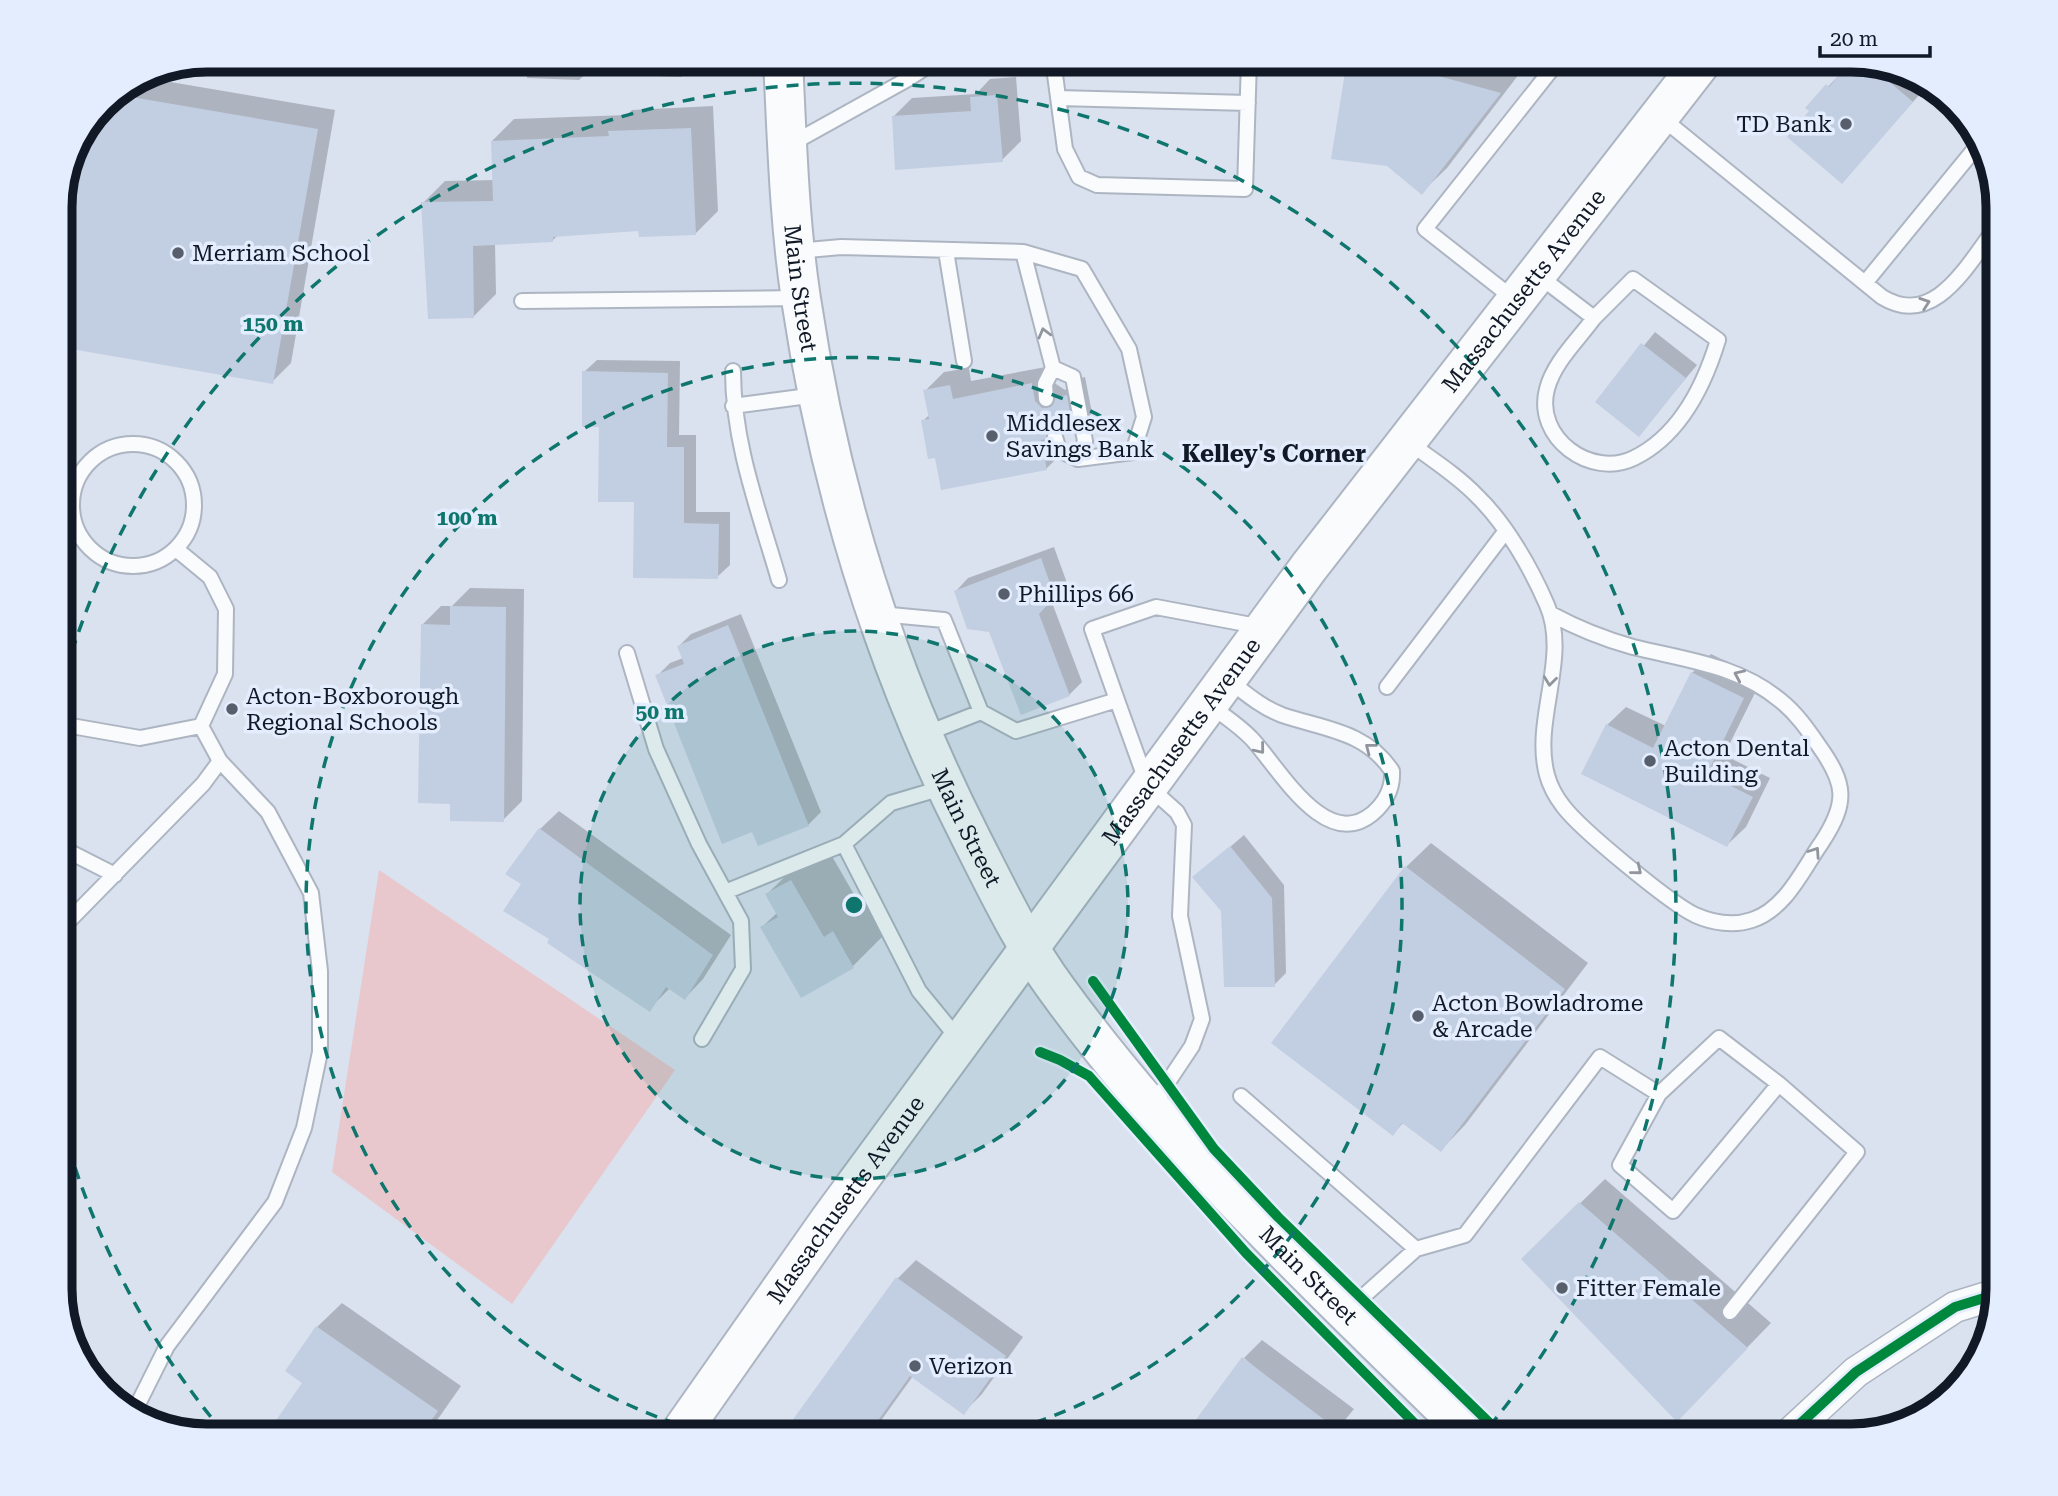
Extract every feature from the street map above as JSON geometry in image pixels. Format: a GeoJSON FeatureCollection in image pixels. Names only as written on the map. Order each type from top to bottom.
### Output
{"type":"FeatureCollection","features":[{"type":"Feature","properties":{"kind":"main road","name":"Main Street"},"geometry":{"type":"LineString","coordinates":[[784,72],[795,251],[817,394],[842,499],[877,614],[922,735],[945,787],[1030,949],[1084,1025],[1198,1163],[1459,1424]]}},
{"type":"Feature","properties":{"kind":"main road","name":"Massachusetts Avenue"},"geometry":{"type":"LineString","coordinates":[[687,1424],[961,1042],[1264,628],[1405,439],[1693,72]]}},
{"type":"Feature","properties":{"kind":"street"},"geometry":{"type":"LineString","coordinates":[[1801,1424],[1856,1372],[1955,1307],[1986,1298]]}},
{"type":"Feature","properties":{"kind":"lane"},"geometry":{"type":"LineString","coordinates":[[787,146],[919,72]]}},
{"type":"Feature","properties":{"kind":"lane"},"geometry":{"type":"LineString","coordinates":[[1055,72],[1065,149],[1079,177],[1097,185],[1245,189],[1249,72]]}},
{"type":"Feature","properties":{"kind":"lane"},"geometry":{"type":"LineString","coordinates":[[1549,72],[1425,229],[1525,286],[1594,318]]}},
{"type":"Feature","properties":{"kind":"lane"},"geometry":{"type":"LineString","coordinates":[[1058,98],[1248,103]]}},
{"type":"Feature","properties":{"kind":"lane"},"geometry":{"type":"LineString","coordinates":[[1659,115],[1882,297],[1902,307],[1932,303],[1947,289],[1986,240]]}},
{"type":"Feature","properties":{"kind":"lane"},"geometry":{"type":"LineString","coordinates":[[1865,283],[1973,150]]}},
{"type":"Feature","properties":{"kind":"lane"},"geometry":{"type":"LineString","coordinates":[[795,251],[841,247],[1023,252],[1082,269],[1123,337],[1144,417],[1133,452],[1079,459],[1059,450],[1055,437]]}},
{"type":"Feature","properties":{"kind":"lane"},"geometry":{"type":"LineString","coordinates":[[946,251],[964,360]]}},
{"type":"Feature","properties":{"kind":"lane"},"geometry":{"type":"LineString","coordinates":[[1023,252],[1053,368],[1045,384],[1046,399]]}},
{"type":"Feature","properties":{"kind":"lane"},"geometry":{"type":"LineString","coordinates":[[1633,279],[1718,340],[1703,382],[1675,424],[1644,453],[1618,463],[1600,463],[1573,451],[1556,438],[1545,417],[1547,390],[1553,373],[1594,318],[1633,279]]}},
{"type":"Feature","properties":{"kind":"lane"},"geometry":{"type":"LineString","coordinates":[[522,301],[801,298]]}},
{"type":"Feature","properties":{"kind":"lane"},"geometry":{"type":"LineString","coordinates":[[1053,368],[1073,376],[1085,441],[1079,459]]}},
{"type":"Feature","properties":{"kind":"lane"},"geometry":{"type":"LineString","coordinates":[[733,371],[733,406],[738,442],[779,580]]}},
{"type":"Feature","properties":{"kind":"lane"},"geometry":{"type":"LineString","coordinates":[[733,406],[817,394]]}},
{"type":"Feature","properties":{"kind":"lane"},"geometry":{"type":"LineString","coordinates":[[1405,439],[1476,494],[1505,532],[1551,614],[1554,638],[1544,729],[1544,764],[1550,785],[1563,807],[1583,827],[1692,914],[1729,924],[1742,923],[1766,914],[1786,896],[1830,829],[1839,809],[1839,779],[1811,735],[1783,702],[1734,673],[1701,661],[1615,641],[1551,614]]}},
{"type":"Feature","properties":{"kind":"lane"},"geometry":{"type":"LineString","coordinates":[[72,499],[74,486],[83,468],[107,450],[137,443],[156,447],[173,458],[187,473],[194,493],[195,513],[189,532],[176,549],[160,561],[140,566],[120,565],[101,558],[85,544],[75,526],[72,511]]}},
{"type":"Feature","properties":{"kind":"lane"},"geometry":{"type":"LineString","coordinates":[[1387,687],[1505,532]]}},
{"type":"Feature","properties":{"kind":"lane"},"geometry":{"type":"LineString","coordinates":[[176,549],[210,577],[226,609],[225,674],[201,726]]}},
{"type":"Feature","properties":{"kind":"lane"},"geometry":{"type":"LineString","coordinates":[[1152,1107],[1197,1038],[1202,1010],[1180,916],[1184,825],[1177,812],[1148,786],[1092,629],[1156,607],[1264,628]]}},
{"type":"Feature","properties":{"kind":"lane"},"geometry":{"type":"LineString","coordinates":[[877,614],[944,620],[981,712],[1016,731],[1117,700]]}},
{"type":"Feature","properties":{"kind":"lane"},"geometry":{"type":"LineString","coordinates":[[626,653],[656,749],[741,920],[743,969],[702,1039]]}},
{"type":"Feature","properties":{"kind":"lane"},"geometry":{"type":"LineString","coordinates":[[1218,691],[1333,727],[1369,748],[1392,771],[1391,787],[1385,798],[1369,816],[1354,824],[1338,823],[1328,818],[1291,789],[1245,732],[1218,691]]}},
{"type":"Feature","properties":{"kind":"lane"},"geometry":{"type":"LineString","coordinates":[[922,735],[981,712]]}},
{"type":"Feature","properties":{"kind":"lane"},"geometry":{"type":"LineString","coordinates":[[72,726],[140,738],[201,726]]}},
{"type":"Feature","properties":{"kind":"lane"},"geometry":{"type":"LineString","coordinates":[[138,1405],[167,1346],[275,1202],[304,1128],[320,1052],[320,971],[311,892],[268,812],[220,761],[201,726]]}},
{"type":"Feature","properties":{"kind":"lane"},"geometry":{"type":"LineString","coordinates":[[72,918],[204,784],[220,761]]}},
{"type":"Feature","properties":{"kind":"lane"},"geometry":{"type":"LineString","coordinates":[[725,892],[844,844],[891,803],[945,787]]}},
{"type":"Feature","properties":{"kind":"lane"},"geometry":{"type":"LineString","coordinates":[[844,844],[919,991],[961,1042]]}},
{"type":"Feature","properties":{"kind":"lane"},"geometry":{"type":"LineString","coordinates":[[72,853],[115,875]]}},
{"type":"Feature","properties":{"kind":"lane"},"geometry":{"type":"LineString","coordinates":[[1730,1312],[1857,1152],[1779,1084],[1719,1038],[1659,1094],[1620,1166],[1673,1211],[1779,1084]]}},
{"type":"Feature","properties":{"kind":"lane"},"geometry":{"type":"LineString","coordinates":[[1346,1312],[1416,1249],[1465,1235],[1600,1057],[1659,1094]]}},
{"type":"Feature","properties":{"kind":"lane"},"geometry":{"type":"LineString","coordinates":[[1241,1096],[1416,1249]]}},
{"type":"Feature","properties":{"kind":"shaded area"},"geometry":{"type":"Polygon","coordinates":[[[379,870],[675,1070],[512,1304],[332,1172],[379,870]]]}},
{"type":"Feature","properties":{"kind":"building"},"geometry":{"type":"Polygon","coordinates":[[[1345,72],[1424,72],[1501,93],[1422,195],[1387,166],[1331,159],[1345,72]]]}},
{"type":"Feature","properties":{"kind":"building","name":"TD Bank"},"geometry":{"type":"Polygon","coordinates":[[[1842,72],[1882,75],[1913,102],[1842,184],[1787,137],[1809,111],[1805,108],[1826,84],[1829,87],[1842,72]]]}},
{"type":"Feature","properties":{"kind":"building"},"geometry":{"type":"Polygon","coordinates":[[[997,95],[1003,162],[895,170],[892,116],[971,111],[970,97],[997,95]]]}},
{"type":"Feature","properties":{"kind":"building","name":"Merriam School"},"geometry":{"type":"Polygon","coordinates":[[[130,97],[318,129],[273,384],[72,349],[72,198],[76,172],[95,132],[105,118],[130,97]]]}},
{"type":"Feature","properties":{"kind":"building"},"geometry":{"type":"Polygon","coordinates":[[[691,128],[696,235],[639,237],[638,231],[553,237],[553,242],[473,246],[474,318],[428,319],[421,202],[493,201],[491,141],[609,136],[608,131],[691,128]]]}},
{"type":"Feature","properties":{"kind":"building"},"geometry":{"type":"Polygon","coordinates":[[[1641,343],[1686,378],[1639,437],[1595,402],[1641,343]]]}},
{"type":"Feature","properties":{"kind":"building"},"geometry":{"type":"Polygon","coordinates":[[[582,371],[668,373],[667,447],[684,447],[684,523],[719,524],[718,579],[633,578],[634,502],[598,502],[599,427],[582,427],[582,371]]]}},
{"type":"Feature","properties":{"kind":"building","name":"Middlesex Savings Bank"},"geometry":{"type":"Polygon","coordinates":[[[1032,383],[1035,401],[1042,408],[1051,407],[1056,397],[1067,395],[1074,434],[1065,435],[1056,428],[1048,431],[1046,439],[1041,440],[1047,470],[941,490],[935,458],[928,459],[921,420],[929,419],[923,390],[950,385],[953,399],[1032,383]]]}},
{"type":"Feature","properties":{"kind":"building"},"geometry":{"type":"Polygon","coordinates":[[[1041,558],[1055,597],[1039,614],[1070,696],[1021,715],[989,632],[967,629],[954,591],[1041,558]]]}},
{"type":"Feature","properties":{"kind":"building"},"geometry":{"type":"Polygon","coordinates":[[[450,606],[506,607],[504,822],[450,821],[450,804],[418,803],[421,624],[450,625],[450,606]]]}},
{"type":"Feature","properties":{"kind":"building"},"geometry":{"type":"Polygon","coordinates":[[[728,625],[809,826],[758,846],[752,832],[722,844],[655,675],[684,664],[677,646],[728,625]]]}},
{"type":"Feature","properties":{"kind":"building","name":"Acton Dental Building"},"geometry":{"type":"Polygon","coordinates":[[[1691,672],[1744,698],[1707,774],[1753,797],[1727,847],[1581,774],[1606,724],[1653,748],[1691,672]]]}},
{"type":"Feature","properties":{"kind":"building"},"geometry":{"type":"Polygon","coordinates":[[[539,828],[713,955],[685,1000],[666,987],[650,1012],[547,943],[549,939],[503,911],[521,884],[505,874],[539,828]]]}},
{"type":"Feature","properties":{"kind":"building"},"geometry":{"type":"Polygon","coordinates":[[[1230,846],[1272,898],[1275,987],[1224,987],[1221,911],[1192,877],[1230,846]]]}},
{"type":"Feature","properties":{"kind":"building","name":"Acton Bowladrome & Arcade"},"geometry":{"type":"Polygon","coordinates":[[[1405,866],[1565,989],[1441,1152],[1402,1123],[1393,1136],[1271,1043],[1405,866]]]}},
{"type":"Feature","properties":{"kind":"building"},"geometry":{"type":"Polygon","coordinates":[[[791,880],[824,937],[833,931],[854,968],[801,998],[760,927],[778,917],[765,894],[791,880]]]}},
{"type":"Feature","properties":{"kind":"building"},"geometry":{"type":"Polygon","coordinates":[[[1579,1202],[1748,1348],[1677,1422],[1521,1259],[1579,1202]]]}},
{"type":"Feature","properties":{"kind":"building","name":"Verizon"},"geometry":{"type":"Polygon","coordinates":[[[896,1277],[1006,1356],[964,1415],[910,1376],[876,1424],[790,1424],[896,1277]]]}},
{"type":"Feature","properties":{"kind":"building"},"geometry":{"type":"Polygon","coordinates":[[[316,1326],[438,1411],[429,1424],[273,1424],[302,1383],[285,1371],[316,1326]]]}},
{"type":"Feature","properties":{"kind":"building"},"geometry":{"type":"Polygon","coordinates":[[[1242,1357],[1330,1424],[1193,1424],[1242,1357]]]}},
{"type":"Feature","properties":{"kind":"cycle path"},"geometry":{"type":"LineString","coordinates":[[1093,981],[1214,1149],[1278,1217],[1491,1424]]}},
{"type":"Feature","properties":{"kind":"cycle path"},"geometry":{"type":"LineString","coordinates":[[1040,1052],[1089,1076],[1246,1253],[1415,1424]]}},
{"type":"Feature","properties":{"kind":"cycle path"},"geometry":{"type":"LineString","coordinates":[[1800,1424],[1856,1372],[1955,1307],[1986,1298]]}},
{"type":"Feature","properties":{"kind":"place","name":"TD Bank"},"geometry":{"type":"Point","coordinates":[1846,124]}},
{"type":"Feature","properties":{"kind":"place","name":"Merriam School"},"geometry":{"type":"Point","coordinates":[178,253]}},
{"type":"Feature","properties":{"kind":"place","name":"Middlesex Savings Bank"},"geometry":{"type":"Point","coordinates":[992,436]}},
{"type":"Feature","properties":{"kind":"place","name":"Phillips 66"},"geometry":{"type":"Point","coordinates":[1004,594]}},
{"type":"Feature","properties":{"kind":"place","name":"Acton-Boxborough Regional Schools"},"geometry":{"type":"Point","coordinates":[232,709]}},
{"type":"Feature","properties":{"kind":"place","name":"Acton Dental Building"},"geometry":{"type":"Point","coordinates":[1650,761]}},
{"type":"Feature","properties":{"kind":"place","name":"Acton Bowladrome & Arcade"},"geometry":{"type":"Point","coordinates":[1418,1016]}},
{"type":"Feature","properties":{"kind":"place","name":"Fitter Female"},"geometry":{"type":"Point","coordinates":[1562,1288]}},
{"type":"Feature","properties":{"kind":"place","name":"Verizon"},"geometry":{"type":"Point","coordinates":[915,1366]}},
{"type":"Feature","properties":{"kind":"district","name":"Kelley's Corner"},"geometry":{"type":"Point","coordinates":[1274,454]}}]}
